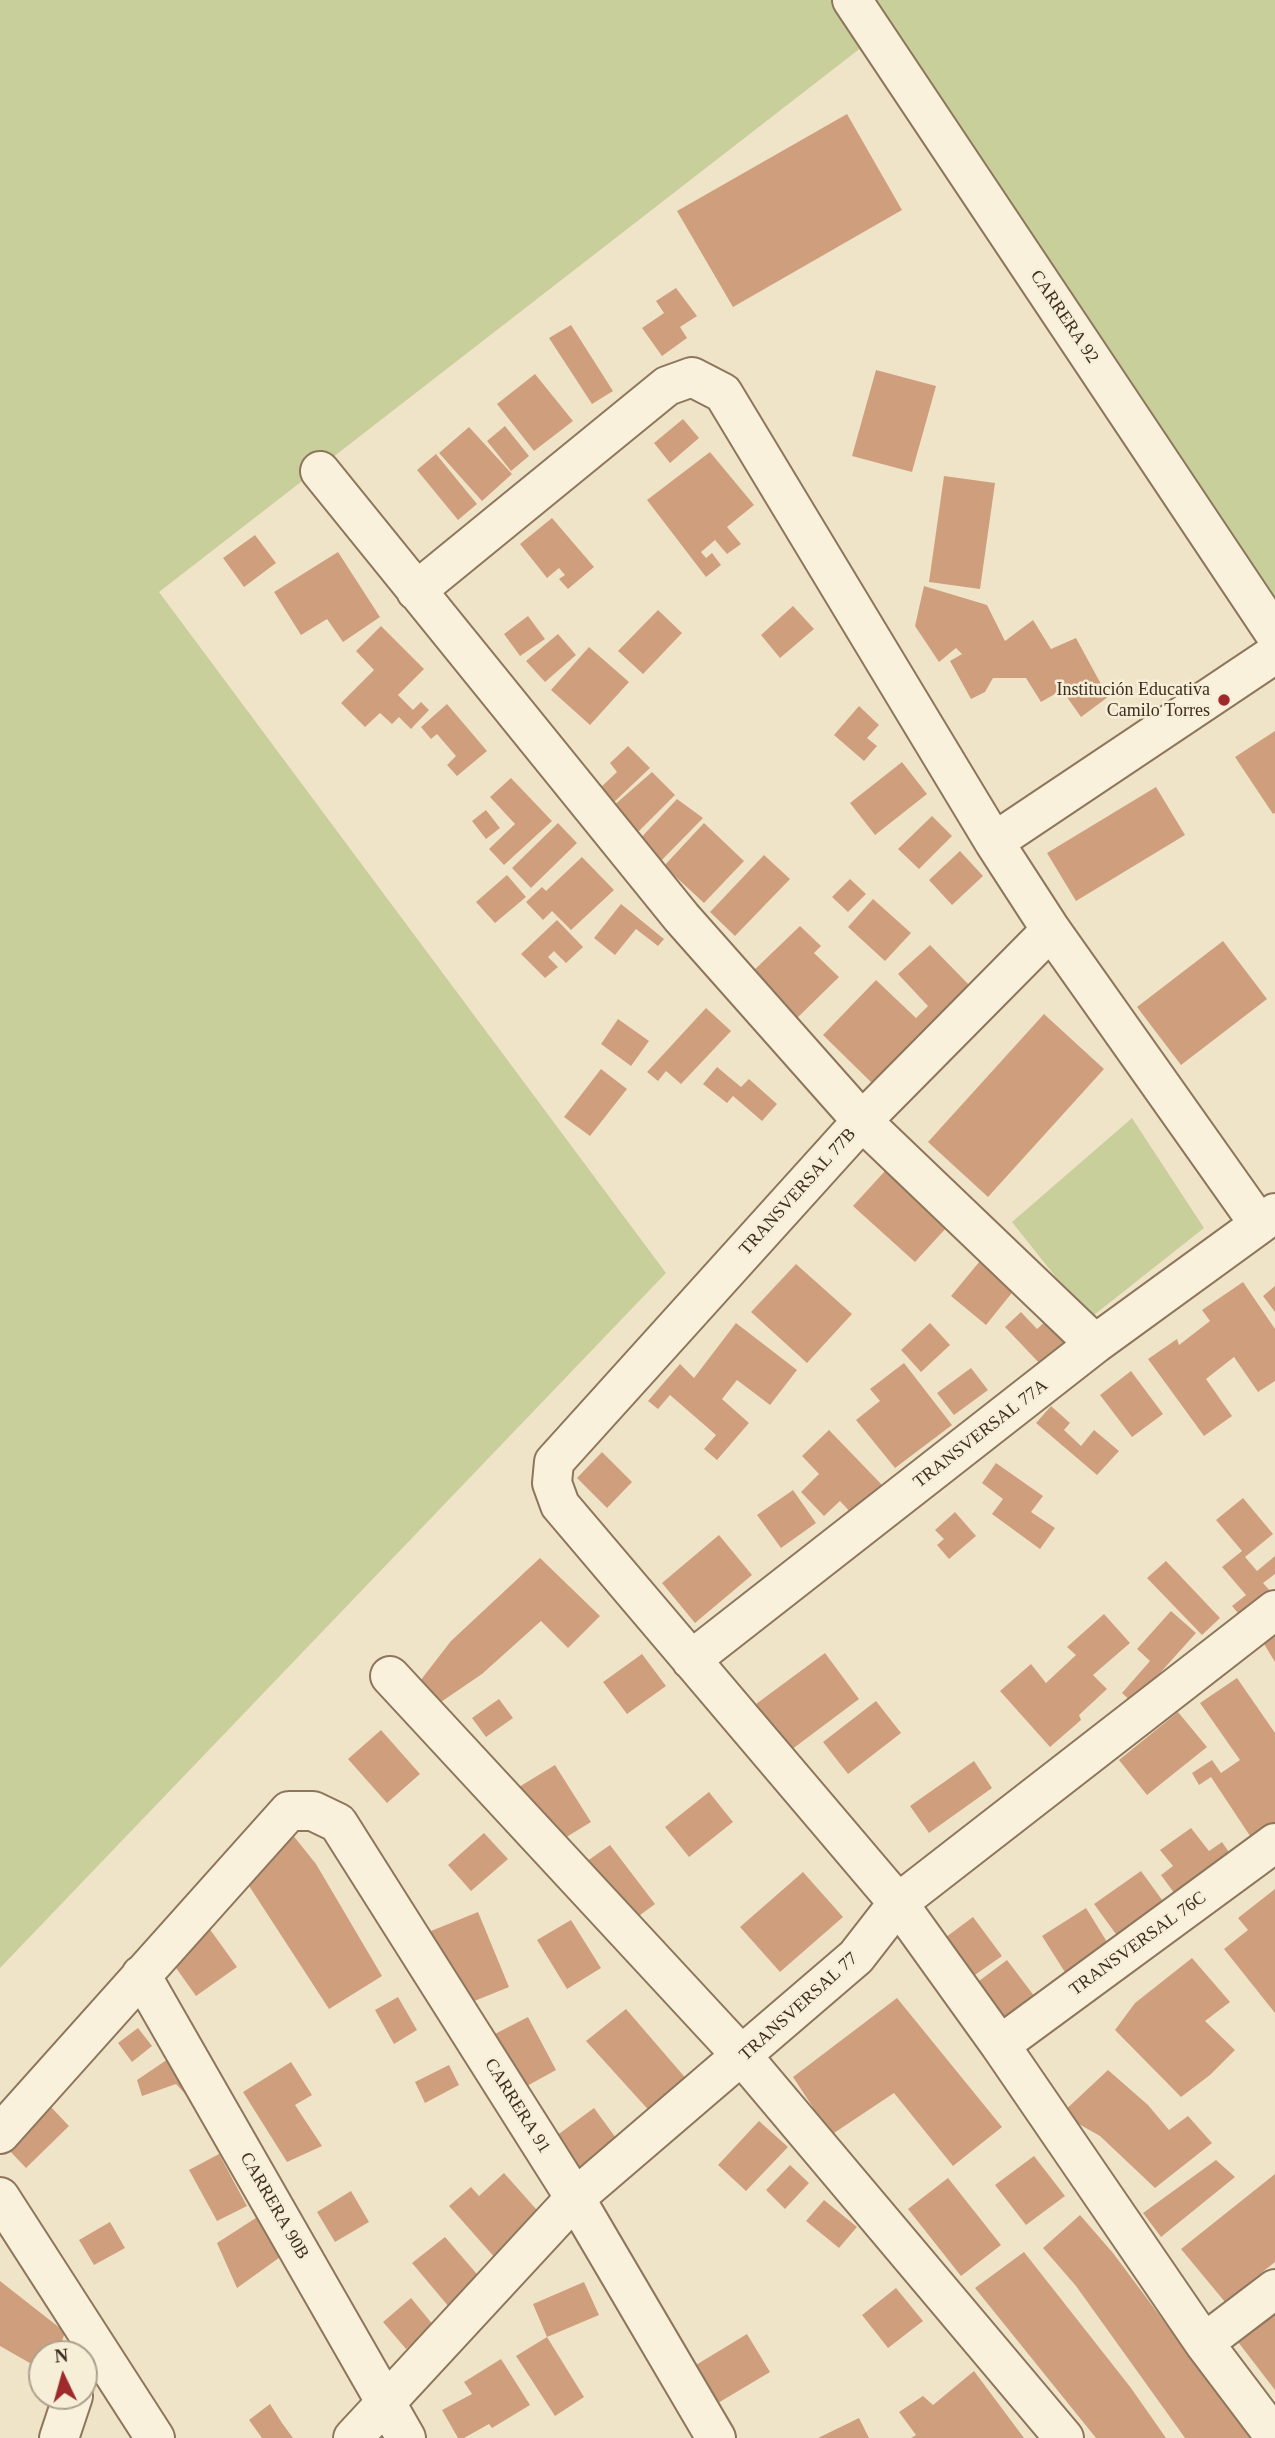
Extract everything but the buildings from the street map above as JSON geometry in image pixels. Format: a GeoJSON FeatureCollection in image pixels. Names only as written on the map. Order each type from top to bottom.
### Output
{"type":"FeatureCollection","features":[{"type":"Feature","properties":{"kind":"street","name":"CARRERA 92"},"geometry":{"type":"LineString","coordinates":[[852,0],[1275,634]]}},
{"type":"Feature","properties":{"kind":"street"},"geometry":{"type":"LineString","coordinates":[[416,591],[667,386],[692,377],[723,393],[994,842],[1051,930],[1267,1219]]}},
{"type":"Feature","properties":{"kind":"street"},"geometry":{"type":"LineString","coordinates":[[320,471],[682,918],[862,1121],[1095,1344]]}},
{"type":"Feature","properties":{"kind":"street"},"geometry":{"type":"LineString","coordinates":[[994,842],[1275,653]]}},
{"type":"Feature","properties":{"kind":"street","name":"TRANSVERSAL 77B"},"geometry":{"type":"LineString","coordinates":[[691,1660],[560,1505],[552,1483],[554,1462],[862,1121],[1051,930]]}},
{"type":"Feature","properties":{"kind":"street","name":"TRANSVERSAL 77A"},"geometry":{"type":"LineString","coordinates":[[691,1660],[1095,1344],[1267,1219]]}},
{"type":"Feature","properties":{"kind":"street","name":"TRANSVERSAL 77"},"geometry":{"type":"LineString","coordinates":[[353,2438],[575,2198],[743,2057],[856,1957],[898,1903],[1275,1610]]}},
{"type":"Feature","properties":{"kind":"street"},"geometry":{"type":"LineString","coordinates":[[691,1660],[898,1903],[1000,2045],[1204,2343],[1275,2437]]}},
{"type":"Feature","properties":{"kind":"street"},"geometry":{"type":"LineString","coordinates":[[390,1676],[743,2057],[1064,2438]]}},
{"type":"Feature","properties":{"kind":"street","name":"CARRERA 91"},"geometry":{"type":"LineString","coordinates":[[141,1975],[289,1811],[313,1811],[338,1823],[575,2198],[716,2438]]}},
{"type":"Feature","properties":{"kind":"street","name":"TRANSVERSAL 76C"},"geometry":{"type":"LineString","coordinates":[[1000,2045],[1275,1843]]}},
{"type":"Feature","properties":{"kind":"street"},"geometry":{"type":"LineString","coordinates":[[0,2134],[141,1975]]}},
{"type":"Feature","properties":{"kind":"street","name":"CARRERA 90B"},"geometry":{"type":"LineString","coordinates":[[141,1975],[406,2438]]}},
{"type":"Feature","properties":{"kind":"street"},"geometry":{"type":"LineString","coordinates":[[0,2197],[82,2340]]}},
{"type":"Feature","properties":{"kind":"street"},"geometry":{"type":"LineString","coordinates":[[1204,2343],[1275,2289]]}},
{"type":"Feature","properties":{"kind":"street"},"geometry":{"type":"LineString","coordinates":[[98,2364],[155,2438]]}},
{"type":"Feature","properties":{"kind":"street"},"geometry":{"type":"LineString","coordinates":[[59,2438],[68,2410]]}},
{"type":"Feature","properties":{"kind":"green space"},"geometry":{"type":"Polygon","coordinates":[[[0,0],[1275,0],[1275,635],[871,40],[159,592],[666,1273],[0,1968],[0,0]]]}},
{"type":"Feature","properties":{"kind":"green space"},"geometry":{"type":"Polygon","coordinates":[[[1132,1118],[1204,1228],[1089,1319],[1012,1222],[1132,1118]]]}},
{"type":"Feature","properties":{"kind":"place","name":"Institución Educativa Camilo Torres"},"geometry":{"type":"Point","coordinates":[1224,700]}}]}
